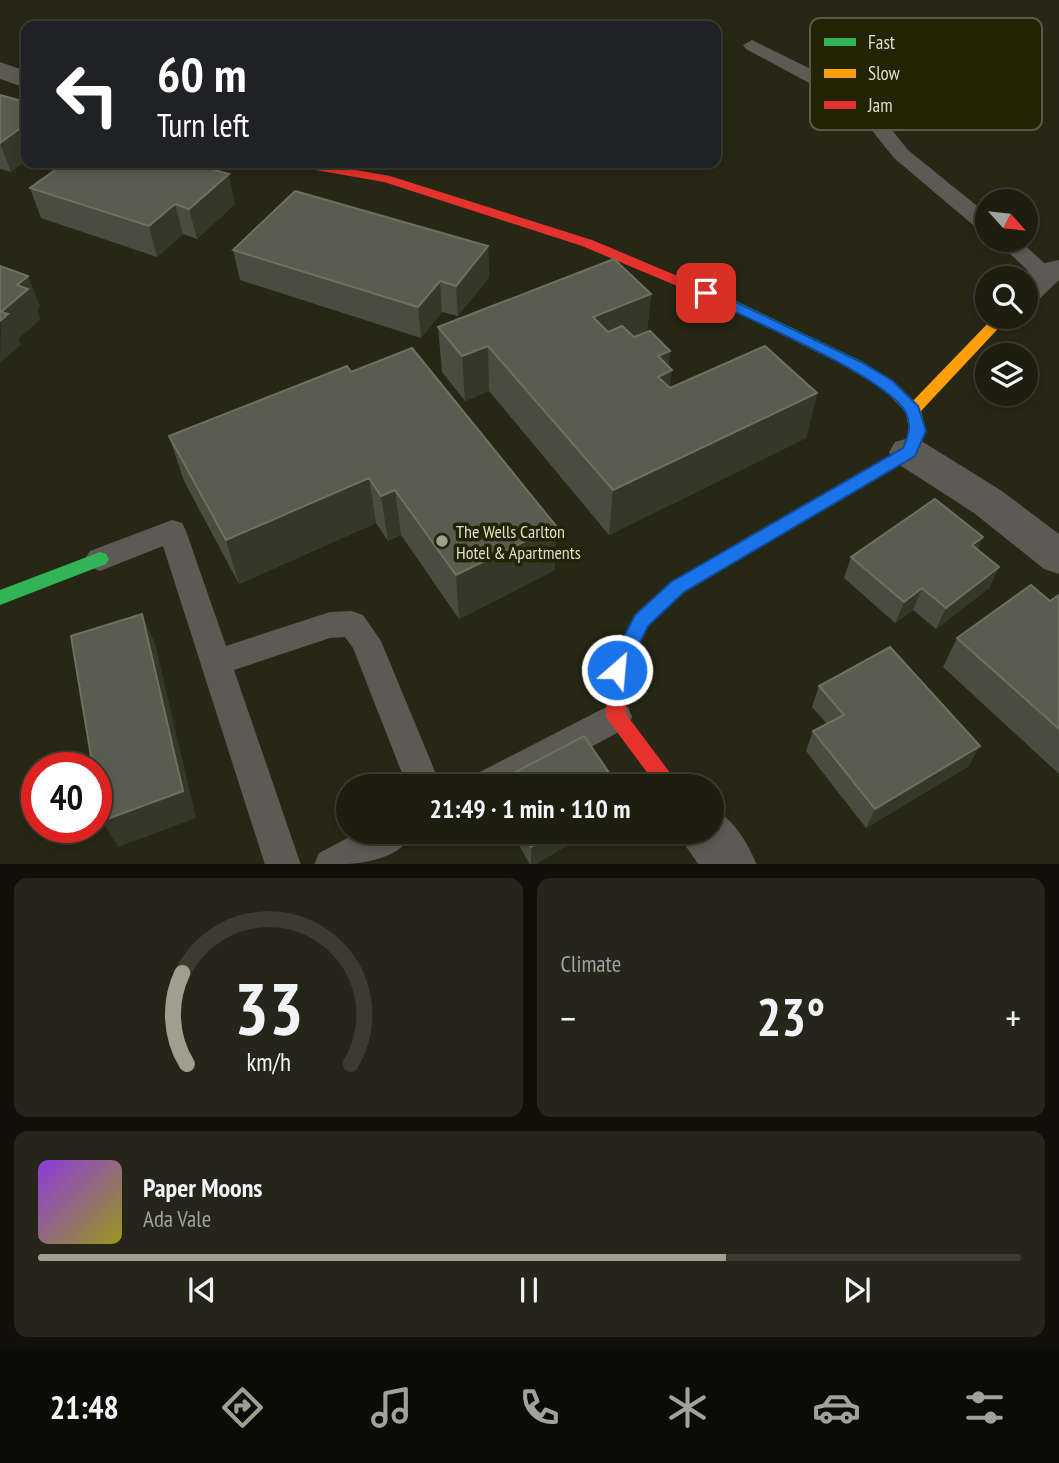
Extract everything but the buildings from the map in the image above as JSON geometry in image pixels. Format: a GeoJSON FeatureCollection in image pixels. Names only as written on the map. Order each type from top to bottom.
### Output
{"type":"FeatureCollection","features":[{"type":"Feature","properties":{"kind":"street"},"geometry":{"type":"LineString","coordinates":[[0,70],[21,78]]}},
{"type":"Feature","properties":{"kind":"street"},"geometry":{"type":"LineString","coordinates":[[326,168],[386,179],[587,243],[730,303],[856,365],[888,384],[913,410],[918,431],[909,452],[677,587],[642,621],[617,670],[616,717],[661,774]]}},
{"type":"Feature","properties":{"kind":"street"},"geometry":{"type":"LineString","coordinates":[[913,410],[991,329]]}},
{"type":"Feature","properties":{"kind":"street"},"geometry":{"type":"LineString","coordinates":[[909,452],[988,502],[1059,557]]}},
{"type":"Feature","properties":{"kind":"street"},"geometry":{"type":"LineString","coordinates":[[0,598],[100,559]]}},
{"type":"Feature","properties":{"kind":"street"},"geometry":{"type":"LineString","coordinates":[[715,844],[730,864]]}},
{"type":"Feature","properties":{"kind":"lane"},"geometry":{"type":"LineString","coordinates":[[752,45],[810,76]]}},
{"type":"Feature","properties":{"kind":"lane"},"geometry":{"type":"LineString","coordinates":[[882,130],[901,154],[975,216]]}},
{"type":"Feature","properties":{"kind":"lane"},"geometry":{"type":"LineString","coordinates":[[1018,252],[1043,278]]}},
{"type":"Feature","properties":{"kind":"lane"},"geometry":{"type":"LineString","coordinates":[[100,559],[172,531],[283,864]]}},
{"type":"Feature","properties":{"kind":"lane"},"geometry":{"type":"LineString","coordinates":[[216,662],[330,625],[352,624],[366,641],[419,774]]}},
{"type":"Feature","properties":{"kind":"lane"},"geometry":{"type":"LineString","coordinates":[[509,774],[616,717]]}},
{"type":"Feature","properties":{"kind":"lane"},"geometry":{"type":"LineString","coordinates":[[331,864],[371,844]]}},
{"type":"Feature","properties":{"kind":"traffic: fast"},"geometry":{"type":"LineString","coordinates":[[732,304],[856,365],[888,385],[913,410]]}},
{"type":"Feature","properties":{"kind":"traffic: fast"},"geometry":{"type":"LineString","coordinates":[[0,598],[100,559]]}},
{"type":"Feature","properties":{"kind":"traffic: slow"},"geometry":{"type":"LineString","coordinates":[[745,547],[909,452],[918,431],[913,410],[991,329]]}},
{"type":"Feature","properties":{"kind":"traffic: jam"},"geometry":{"type":"LineString","coordinates":[[326,168],[386,179],[587,243],[732,304]]}},
{"type":"Feature","properties":{"kind":"traffic: jam"},"geometry":{"type":"LineString","coordinates":[[661,774],[616,717],[617,670],[642,621],[677,587],[745,547]]}},
{"type":"Feature","properties":{"kind":"place","name":"The Wells Carlton Hotel & Apartments"},"geometry":{"type":"Point","coordinates":[442,541]}},
{"type":"Feature","properties":{"kind":"route"},"geometry":{"type":"LineString","coordinates":[[617,670],[642,621],[677,587],[909,452],[918,431],[913,410],[888,384],[856,365],[706,293]]}}]}
